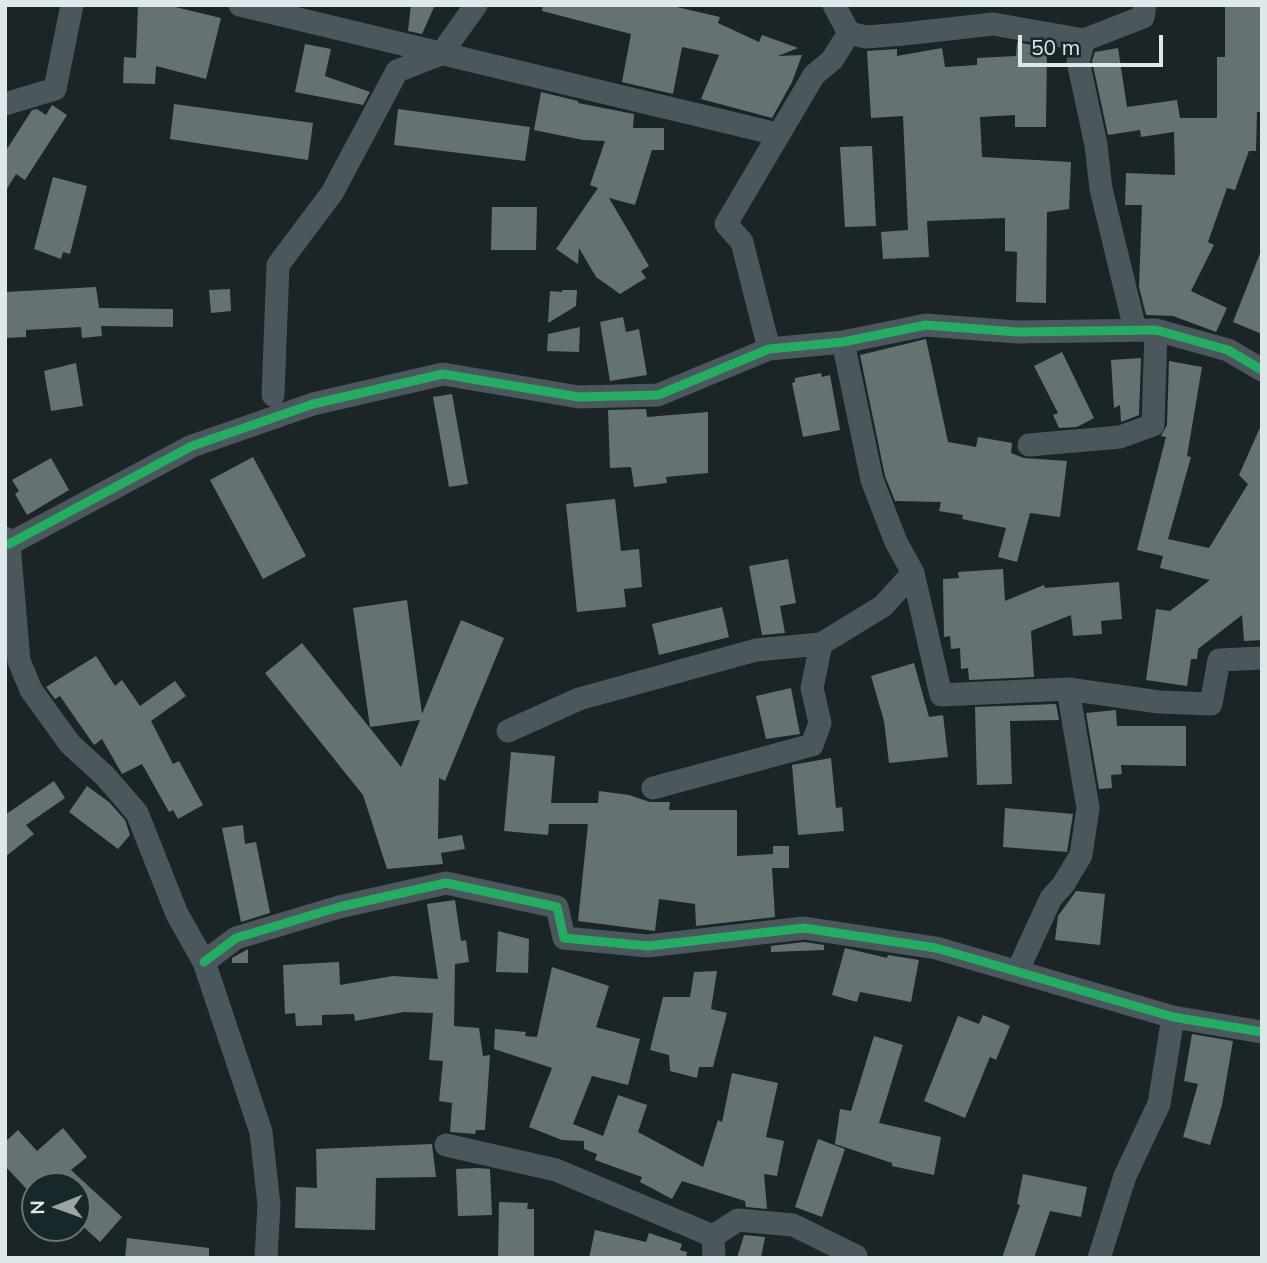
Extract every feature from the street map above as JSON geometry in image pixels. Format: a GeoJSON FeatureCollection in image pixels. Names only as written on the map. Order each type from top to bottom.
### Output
{"type":"FeatureCollection","features":[{"type":"Feature","properties":{"kind":"street"},"geometry":{"type":"LineString","coordinates":[[5,104],[55,89],[72,5]]}},
{"type":"Feature","properties":{"kind":"street"},"geometry":{"type":"LineString","coordinates":[[240,5],[777,134]]}},
{"type":"Feature","properties":{"kind":"street"},"geometry":{"type":"LineString","coordinates":[[273,395],[278,265],[332,193],[397,71],[441,54],[476,5]]}},
{"type":"Feature","properties":{"kind":"street"},"geometry":{"type":"LineString","coordinates":[[834,5],[849,33],[866,37],[993,24],[1084,40],[1143,17],[1145,5]]}},
{"type":"Feature","properties":{"kind":"street"},"geometry":{"type":"LineString","coordinates":[[769,349],[742,242],[726,224],[814,75],[832,61],[849,33]]}},
{"type":"Feature","properties":{"kind":"street"},"geometry":{"type":"LineString","coordinates":[[1030,445],[1120,437],[1153,425],[1145,329],[1101,189],[1078,61],[1084,40]]}},
{"type":"Feature","properties":{"kind":"street"},"geometry":{"type":"LineString","coordinates":[[266,1258],[269,1205],[261,1132],[204,962],[177,914],[137,813],[105,776],[70,744],[31,690],[19,661],[7,541],[192,446],[313,404],[443,374],[579,397],[659,395],[769,349],[843,342],[926,324],[1017,332],[1145,329],[1228,350],[1262,370]]}},
{"type":"Feature","properties":{"kind":"street"},"geometry":{"type":"LineString","coordinates":[[843,342],[872,480],[896,542],[913,573],[941,695],[1068,689],[1159,702],[1211,704],[1219,660],[1262,657]]}},
{"type":"Feature","properties":{"kind":"street"},"geometry":{"type":"LineString","coordinates":[[508,731],[579,699],[743,653],[821,644],[883,606],[913,573]]}},
{"type":"Feature","properties":{"kind":"street"},"geometry":{"type":"LineString","coordinates":[[653,788],[812,745],[820,723],[812,688],[821,644]]}},
{"type":"Feature","properties":{"kind":"street"},"geometry":{"type":"LineString","coordinates":[[1018,970],[1051,898],[1081,855],[1088,808],[1068,689]]}},
{"type":"Feature","properties":{"kind":"street"},"geometry":{"type":"LineString","coordinates":[[204,962],[236,938],[339,907],[446,883],[557,907],[564,938],[648,946],[804,928],[936,948],[1173,1017],[1262,1032]]}},
{"type":"Feature","properties":{"kind":"street"},"geometry":{"type":"LineString","coordinates":[[1099,1258],[1125,1176],[1159,1104],[1173,1017]]}},
{"type":"Feature","properties":{"kind":"street"},"geometry":{"type":"LineString","coordinates":[[446,1145],[556,1170],[714,1247],[738,1220],[793,1225],[856,1256]]}},
{"type":"Feature","properties":{"kind":"building"},"geometry":{"type":"Polygon","coordinates":[[[138,5],[171,6],[221,18],[206,79],[156,66],[155,84],[123,83],[124,57],[136,58],[138,5]]]}},
{"type":"Feature","properties":{"kind":"building"},"geometry":{"type":"Polygon","coordinates":[[[411,5],[435,5],[422,34],[408,31],[411,5]]]}},
{"type":"Feature","properties":{"kind":"building"},"geometry":{"type":"Polygon","coordinates":[[[543,5],[668,5],[720,17],[718,23],[759,42],[762,35],[798,48],[778,56],[802,55],[792,82],[772,118],[701,99],[719,55],[682,47],[673,94],[622,82],[631,34],[542,11],[543,5]]]}},
{"type":"Feature","properties":{"kind":"building"},"geometry":{"type":"Polygon","coordinates":[[[1225,5],[1262,5],[1262,112],[1257,112],[1256,151],[1249,151],[1235,190],[1227,188],[1208,242],[1214,245],[1191,291],[1227,308],[1216,332],[1173,316],[1146,315],[1139,287],[1142,205],[1125,205],[1126,173],[1175,175],[1174,132],[1141,137],[1140,130],[1108,135],[1092,61],[1095,52],[1118,48],[1127,107],[1177,100],[1180,118],[1217,118],[1217,57],[1225,57],[1225,5]]]}},
{"type":"Feature","properties":{"kind":"building"},"geometry":{"type":"Polygon","coordinates":[[[1017,42],[1047,48],[1046,127],[1015,127],[1015,115],[980,117],[982,157],[1071,162],[1069,209],[1047,212],[1046,303],[1016,302],[1017,252],[1005,251],[1005,218],[927,221],[929,257],[883,259],[881,232],[908,230],[903,116],[871,118],[867,51],[897,49],[897,56],[942,48],[945,67],[977,65],[977,58],[1016,56],[1017,42]]]}},
{"type":"Feature","properties":{"kind":"building"},"geometry":{"type":"Polygon","coordinates":[[[305,44],[331,49],[325,76],[370,92],[363,105],[295,92],[305,44]]]}},
{"type":"Feature","properties":{"kind":"building"},"geometry":{"type":"Polygon","coordinates":[[[541,92],[578,103],[634,114],[633,128],[664,128],[664,150],[652,150],[635,205],[609,198],[649,266],[641,271],[646,278],[620,294],[596,277],[579,248],[578,264],[556,249],[598,188],[590,185],[605,141],[583,140],[534,130],[541,92]]]}},
{"type":"Feature","properties":{"kind":"building"},"geometry":{"type":"Polygon","coordinates":[[[174,104],[313,123],[308,160],[170,139],[174,104]]]}},
{"type":"Feature","properties":{"kind":"building"},"geometry":{"type":"Polygon","coordinates":[[[52,105],[67,115],[25,180],[16,174],[5,192],[5,152],[32,110],[37,109],[46,115],[52,105]]]}},
{"type":"Feature","properties":{"kind":"building"},"geometry":{"type":"Polygon","coordinates":[[[398,109],[530,127],[525,161],[394,145],[398,109]]]}},
{"type":"Feature","properties":{"kind":"building"},"geometry":{"type":"Polygon","coordinates":[[[872,146],[876,226],[845,227],[840,147],[872,146]]]}},
{"type":"Feature","properties":{"kind":"building"},"geometry":{"type":"Polygon","coordinates":[[[53,177],[87,186],[70,254],[63,252],[61,259],[34,249],[53,177]]]}},
{"type":"Feature","properties":{"kind":"building"},"geometry":{"type":"Polygon","coordinates":[[[492,207],[537,207],[536,250],[491,250],[492,207]]]}},
{"type":"Feature","properties":{"kind":"building"},"geometry":{"type":"Polygon","coordinates":[[[1262,251],[1262,334],[1233,322],[1262,251]]]}},
{"type":"Feature","properties":{"kind":"building"},"geometry":{"type":"Polygon","coordinates":[[[96,287],[99,308],[173,309],[173,327],[101,326],[102,336],[82,338],[81,327],[26,330],[26,337],[5,338],[5,292],[96,287]]]}},
{"type":"Feature","properties":{"kind":"building"},"geometry":{"type":"Polygon","coordinates":[[[230,289],[231,311],[211,313],[209,290],[230,289]]]}},
{"type":"Feature","properties":{"kind":"building"},"geometry":{"type":"Polygon","coordinates":[[[577,290],[576,306],[548,323],[550,291],[577,290]]]}},
{"type":"Feature","properties":{"kind":"building"},"geometry":{"type":"Polygon","coordinates":[[[623,317],[626,332],[639,329],[647,375],[610,381],[600,322],[623,317]]]}},
{"type":"Feature","properties":{"kind":"building"},"geometry":{"type":"Polygon","coordinates":[[[580,327],[579,352],[547,351],[548,334],[580,327]]]}},
{"type":"Feature","properties":{"kind":"building"},"geometry":{"type":"Polygon","coordinates":[[[926,339],[948,442],[976,447],[978,437],[1012,443],[1011,453],[1024,458],[1067,461],[1060,517],[1030,513],[1017,562],[998,557],[1006,528],[939,511],[941,502],[895,501],[885,476],[860,355],[926,339]]]}},
{"type":"Feature","properties":{"kind":"building"},"geometry":{"type":"Polygon","coordinates":[[[1062,352],[1094,418],[1077,427],[1059,428],[1053,415],[1058,413],[1034,366],[1062,352]]]}},
{"type":"Feature","properties":{"kind":"building"},"geometry":{"type":"Polygon","coordinates":[[[1141,358],[1139,415],[1121,422],[1120,405],[1114,408],[1111,360],[1141,358]]]}},
{"type":"Feature","properties":{"kind":"building"},"geometry":{"type":"Polygon","coordinates":[[[1169,361],[1202,367],[1187,456],[1191,457],[1168,539],[1209,548],[1248,484],[1239,475],[1262,423],[1262,640],[1244,641],[1242,615],[1198,649],[1197,659],[1191,659],[1187,686],[1146,680],[1156,609],[1170,611],[1210,580],[1160,568],[1163,556],[1137,550],[1166,437],[1161,436],[1167,425],[1169,361]]]}},
{"type":"Feature","properties":{"kind":"building"},"geometry":{"type":"Polygon","coordinates":[[[76,363],[83,406],[51,411],[44,371],[76,363]]]}},
{"type":"Feature","properties":{"kind":"building"},"geometry":{"type":"Polygon","coordinates":[[[821,373],[822,377],[830,375],[840,430],[803,437],[792,383],[795,378],[821,373]]]}},
{"type":"Feature","properties":{"kind":"building"},"geometry":{"type":"Polygon","coordinates":[[[452,394],[468,484],[449,487],[433,397],[452,394]]]}},
{"type":"Feature","properties":{"kind":"building"},"geometry":{"type":"Polygon","coordinates":[[[646,409],[647,417],[708,412],[708,473],[666,477],[667,483],[634,487],[631,467],[610,468],[608,410],[646,409]]]}},
{"type":"Feature","properties":{"kind":"building"},"geometry":{"type":"Polygon","coordinates":[[[253,457],[306,556],[263,579],[210,480],[253,457]]]}},
{"type":"Feature","properties":{"kind":"building"},"geometry":{"type":"Polygon","coordinates":[[[51,458],[69,490],[27,515],[15,494],[19,491],[12,480],[51,458]]]}},
{"type":"Feature","properties":{"kind":"building"},"geometry":{"type":"Polygon","coordinates":[[[615,499],[621,551],[639,549],[642,587],[624,589],[626,607],[577,612],[566,504],[615,499]]]}},
{"type":"Feature","properties":{"kind":"building"},"geometry":{"type":"Polygon","coordinates":[[[788,559],[796,603],[780,606],[785,633],[762,635],[749,566],[788,559]]]}},
{"type":"Feature","properties":{"kind":"building"},"geometry":{"type":"Polygon","coordinates":[[[1003,569],[1005,601],[1044,585],[1045,588],[1119,582],[1122,619],[1101,621],[1102,634],[1073,636],[1071,615],[1031,631],[1034,677],[969,680],[968,668],[961,669],[960,648],[951,649],[950,636],[944,637],[943,579],[959,578],[958,572],[1003,569]]]}},
{"type":"Feature","properties":{"kind":"building"},"geometry":{"type":"Polygon","coordinates":[[[407,600],[422,714],[461,620],[504,638],[445,781],[439,778],[438,839],[462,835],[465,849],[441,853],[443,864],[387,869],[363,795],[265,673],[302,643],[401,767],[420,720],[370,727],[353,608],[407,600]]]}},
{"type":"Feature","properties":{"kind":"building"},"geometry":{"type":"Polygon","coordinates":[[[722,607],[729,637],[659,655],[652,624],[722,607]]]}},
{"type":"Feature","properties":{"kind":"building"},"geometry":{"type":"Polygon","coordinates":[[[96,656],[115,686],[122,680],[140,706],[175,681],[186,696],[151,721],[173,764],[179,761],[203,805],[178,819],[173,810],[169,812],[142,764],[122,774],[102,739],[94,745],[60,696],[55,699],[46,687],[96,656]]]}},
{"type":"Feature","properties":{"kind":"building"},"geometry":{"type":"Polygon","coordinates":[[[914,663],[929,717],[943,715],[948,757],[889,763],[884,721],[871,676],[914,663]]]}},
{"type":"Feature","properties":{"kind":"building"},"geometry":{"type":"Polygon","coordinates":[[[791,688],[800,734],[766,739],[756,696],[791,688]]]}},
{"type":"Feature","properties":{"kind":"building"},"geometry":{"type":"Polygon","coordinates":[[[1056,704],[1059,720],[1010,721],[1012,784],[977,785],[975,707],[1056,704]]]}},
{"type":"Feature","properties":{"kind":"building"},"geometry":{"type":"Polygon","coordinates":[[[1116,710],[1117,726],[1186,726],[1186,766],[1121,765],[1122,774],[1111,775],[1112,788],[1099,789],[1086,713],[1116,710]]]}},
{"type":"Feature","properties":{"kind":"building"},"geometry":{"type":"Polygon","coordinates":[[[511,752],[555,756],[551,803],[598,803],[599,791],[629,795],[650,802],[670,802],[669,810],[737,810],[737,856],[773,854],[773,846],[789,846],[789,868],[772,868],[775,917],[696,926],[695,904],[659,899],[655,931],[578,921],[588,824],[549,824],[548,835],[504,831],[511,752]]]}},
{"type":"Feature","properties":{"kind":"building"},"geometry":{"type":"Polygon","coordinates":[[[831,758],[836,808],[842,807],[844,831],[798,835],[792,765],[831,758]]]}},
{"type":"Feature","properties":{"kind":"building"},"geometry":{"type":"Polygon","coordinates":[[[54,781],[65,798],[26,825],[34,834],[5,857],[5,815],[54,781]]]}},
{"type":"Feature","properties":{"kind":"building"},"geometry":{"type":"Polygon","coordinates":[[[87,786],[109,802],[125,820],[130,835],[118,849],[69,812],[87,786]]]}},
{"type":"Feature","properties":{"kind":"building"},"geometry":{"type":"Polygon","coordinates":[[[1005,808],[1073,814],[1067,852],[1003,847],[1005,808]]]}},
{"type":"Feature","properties":{"kind":"building"},"geometry":{"type":"Polygon","coordinates":[[[243,825],[245,844],[256,842],[270,913],[241,922],[222,828],[243,825]]]}},
{"type":"Feature","properties":{"kind":"building"},"geometry":{"type":"Polygon","coordinates":[[[1076,891],[1105,894],[1100,945],[1055,940],[1058,916],[1076,891]]]}},
{"type":"Feature","properties":{"kind":"building"},"geometry":{"type":"Polygon","coordinates":[[[455,900],[461,941],[466,940],[469,962],[455,964],[454,1026],[479,1028],[483,1056],[490,1055],[485,1130],[476,1130],[475,1134],[450,1132],[452,1103],[439,1101],[443,1061],[429,1060],[433,1013],[404,1012],[355,1021],[354,1014],[322,1015],[322,1025],[296,1026],[295,1013],[285,1014],[283,965],[339,962],[340,985],[393,976],[438,979],[427,904],[455,900]]]}},
{"type":"Feature","properties":{"kind":"building"},"geometry":{"type":"Polygon","coordinates":[[[498,931],[529,939],[528,973],[496,972],[498,931]]]}},
{"type":"Feature","properties":{"kind":"building"},"geometry":{"type":"Polygon","coordinates":[[[804,942],[824,945],[824,950],[771,952],[771,946],[804,942]]]}},
{"type":"Feature","properties":{"kind":"building"},"geometry":{"type":"Polygon","coordinates":[[[845,948],[887,958],[888,955],[919,960],[911,1002],[860,992],[857,1002],[832,995],[845,948]]]}},
{"type":"Feature","properties":{"kind":"building"},"geometry":{"type":"Polygon","coordinates":[[[248,949],[248,963],[232,963],[232,958],[248,949]]]}},
{"type":"Feature","properties":{"kind":"building"},"geometry":{"type":"Polygon","coordinates":[[[552,967],[609,986],[596,1027],[640,1039],[628,1085],[592,1076],[573,1124],[603,1136],[618,1095],[647,1105],[638,1132],[703,1167],[718,1120],[722,1122],[732,1073],[778,1083],[766,1137],[784,1141],[777,1176],[764,1174],[767,1209],[746,1207],[745,1201],[682,1181],[672,1199],[640,1182],[642,1177],[595,1160],[597,1154],[584,1149],[584,1141],[562,1140],[529,1127],[552,1068],[494,1049],[495,1029],[526,1032],[525,1036],[537,1037],[552,967]]]}},
{"type":"Feature","properties":{"kind":"building"},"geometry":{"type":"Polygon","coordinates":[[[717,971],[711,1009],[727,1013],[713,1067],[699,1067],[697,1078],[670,1071],[669,1055],[650,1050],[663,997],[690,997],[694,972],[717,971]]]}},
{"type":"Feature","properties":{"kind":"building"},"geometry":{"type":"Polygon","coordinates":[[[983,1015],[1010,1026],[996,1060],[990,1057],[965,1118],[924,1101],[958,1016],[979,1024],[983,1015]]]}},
{"type":"Feature","properties":{"kind":"building"},"geometry":{"type":"Polygon","coordinates":[[[1192,1034],[1233,1041],[1222,1105],[1210,1145],[1183,1137],[1198,1084],[1184,1081],[1192,1034]]]}},
{"type":"Feature","properties":{"kind":"building"},"geometry":{"type":"Polygon","coordinates":[[[874,1036],[903,1045],[879,1123],[941,1137],[934,1175],[892,1166],[892,1163],[835,1144],[840,1109],[851,1111],[874,1036]]]}},
{"type":"Feature","properties":{"kind":"building"},"geometry":{"type":"Polygon","coordinates":[[[63,1128],[87,1157],[71,1170],[73,1172],[21,1172],[21,1183],[5,1166],[5,1142],[18,1130],[37,1151],[63,1128]]]}},
{"type":"Feature","properties":{"kind":"building"},"geometry":{"type":"Polygon","coordinates":[[[818,1139],[845,1149],[822,1217],[795,1207],[818,1139]]]}},
{"type":"Feature","properties":{"kind":"building"},"geometry":{"type":"Polygon","coordinates":[[[432,1144],[436,1177],[376,1178],[375,1230],[295,1228],[296,1187],[317,1188],[316,1149],[432,1144]]]}},
{"type":"Feature","properties":{"kind":"building"},"geometry":{"type":"Polygon","coordinates":[[[456,1169],[490,1169],[492,1215],[458,1216],[456,1169]]]}},
{"type":"Feature","properties":{"kind":"building"},"geometry":{"type":"Polygon","coordinates":[[[1023,1174],[1087,1187],[1081,1217],[1050,1211],[1034,1258],[1002,1258],[1020,1205],[1017,1204],[1023,1174]]]}},
{"type":"Feature","properties":{"kind":"building"},"geometry":{"type":"Polygon","coordinates":[[[91,1188],[122,1217],[100,1242],[91,1234],[91,1188]]]}},
{"type":"Feature","properties":{"kind":"building"},"geometry":{"type":"Polygon","coordinates":[[[499,1202],[528,1203],[527,1209],[534,1209],[534,1258],[498,1257],[499,1202]]]}},
{"type":"Feature","properties":{"kind":"building"},"geometry":{"type":"Polygon","coordinates":[[[595,1230],[646,1242],[649,1233],[682,1244],[680,1250],[687,1252],[686,1258],[589,1258],[595,1230]]]}},
{"type":"Feature","properties":{"kind":"building"},"geometry":{"type":"Polygon","coordinates":[[[744,1235],[765,1237],[761,1258],[737,1258],[744,1235]]]}},
{"type":"Feature","properties":{"kind":"building"},"geometry":{"type":"Polygon","coordinates":[[[127,1238],[209,1248],[209,1258],[125,1258],[127,1238]]]}},
{"type":"Feature","properties":{"kind":"cycle path"},"geometry":{"type":"LineString","coordinates":[[9,544],[192,446],[313,404],[443,374],[579,397],[658,395],[769,349],[843,342],[926,325],[1017,332],[1156,330],[1228,350],[1262,370]]}},
{"type":"Feature","properties":{"kind":"cycle path"},"geometry":{"type":"LineString","coordinates":[[204,962],[236,938],[339,907],[446,883],[557,907],[564,938],[648,946],[804,928],[936,948],[1173,1017],[1262,1032]]}}]}
